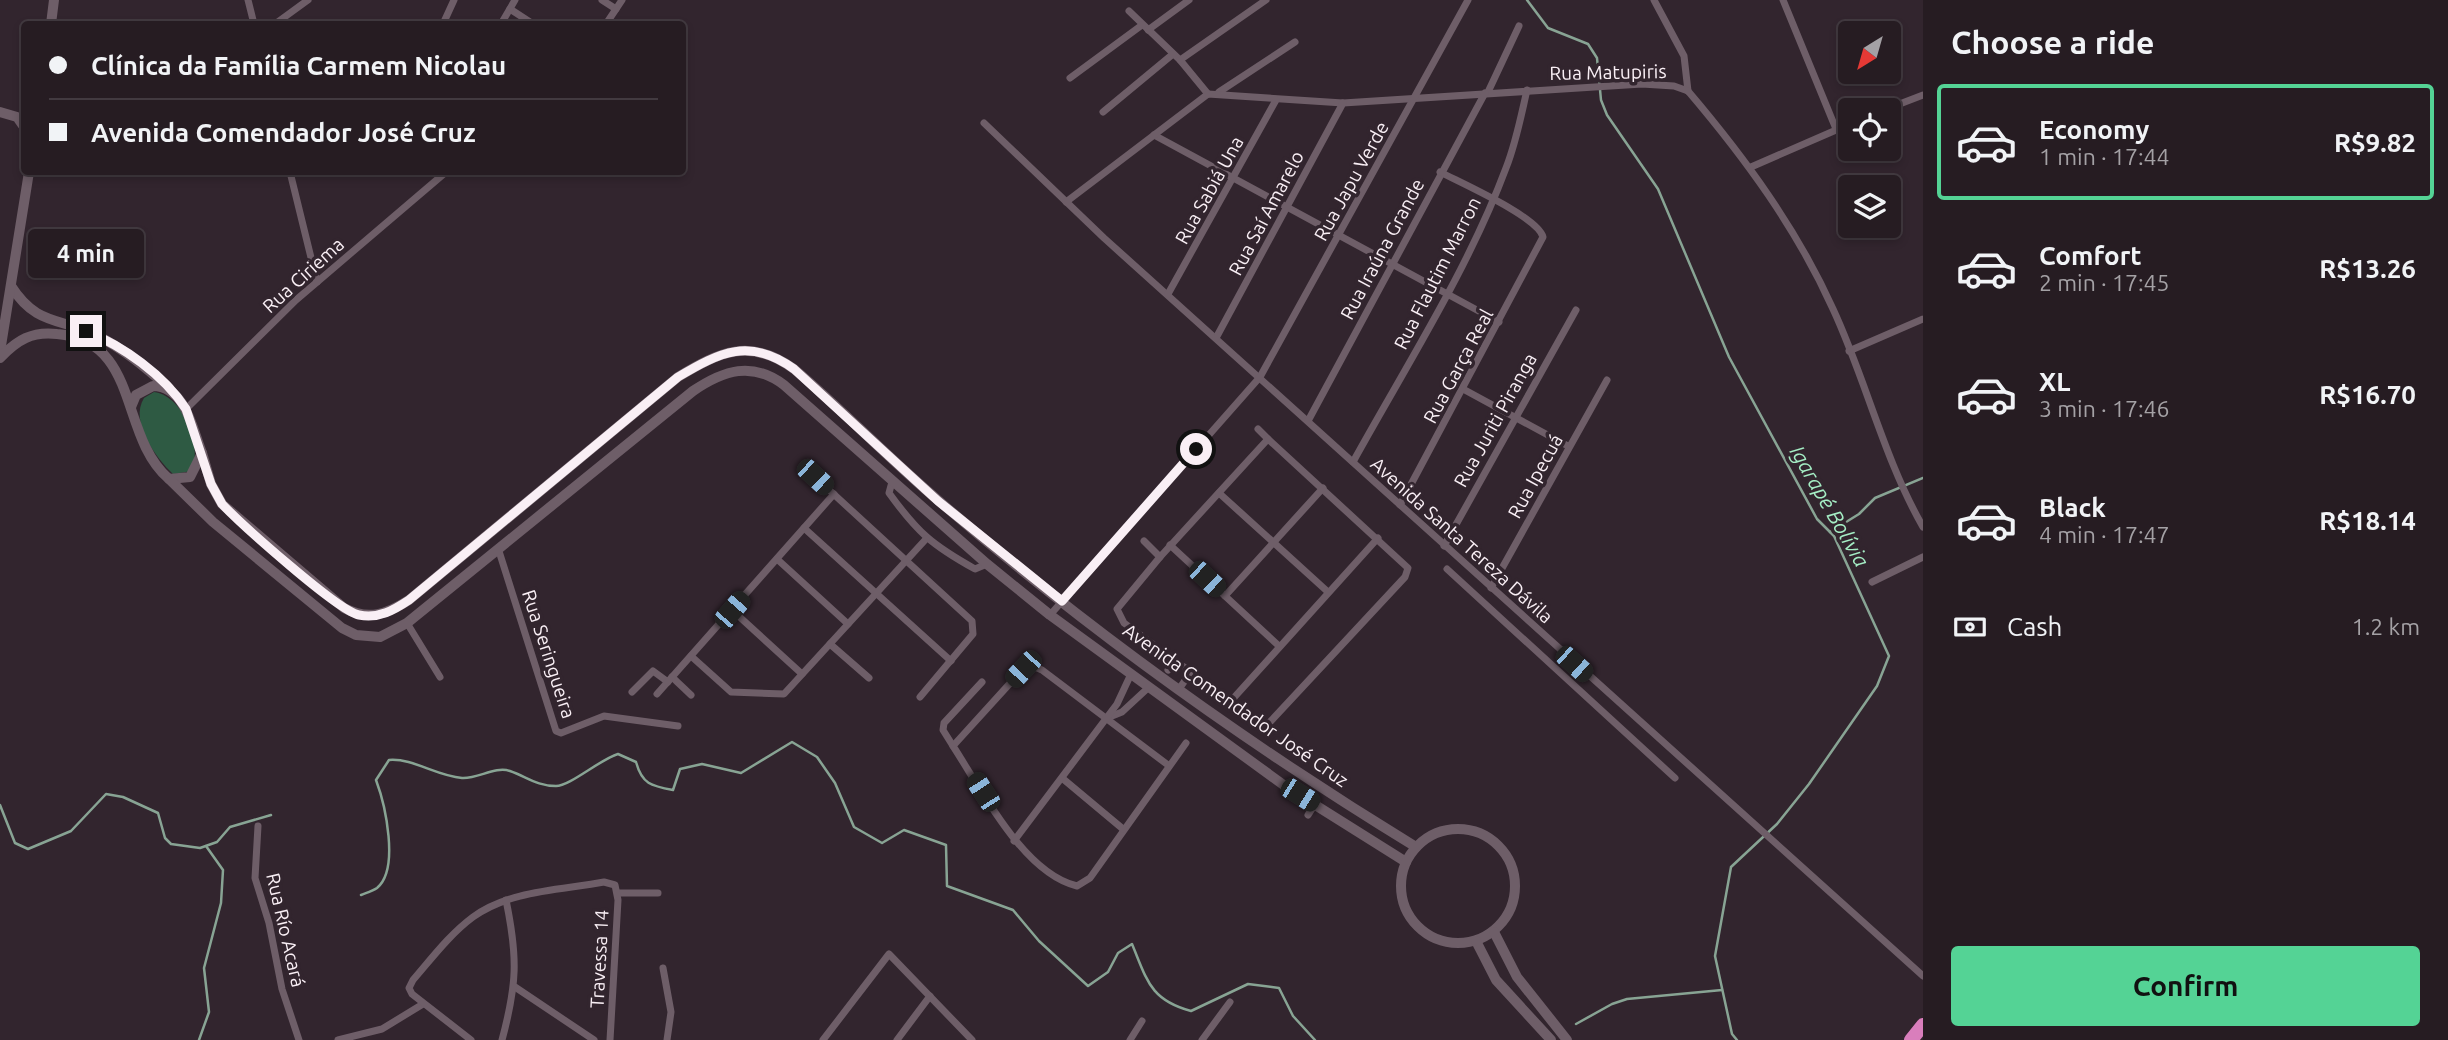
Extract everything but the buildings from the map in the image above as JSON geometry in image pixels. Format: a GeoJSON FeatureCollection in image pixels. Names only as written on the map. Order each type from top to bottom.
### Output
{"type":"FeatureCollection","features":[{"type":"Feature","properties":{"kind":"highway"},"geometry":{"type":"LineString","coordinates":[[1911,1040],[1923,1025]]}},
{"type":"Feature","properties":{"kind":"street"},"geometry":{"type":"LineString","coordinates":[[51,21],[54,0]]}},
{"type":"Feature","properties":{"kind":"street"},"geometry":{"type":"LineString","coordinates":[[248,0],[253,21]]}},
{"type":"Feature","properties":{"kind":"street"},"geometry":{"type":"LineString","coordinates":[[279,21],[308,0]]}},
{"type":"Feature","properties":{"kind":"street"},"geometry":{"type":"LineString","coordinates":[[444,21],[454,0]]}},
{"type":"Feature","properties":{"kind":"street"},"geometry":{"type":"LineString","coordinates":[[503,21],[514,0]]}},
{"type":"Feature","properties":{"kind":"street"},"geometry":{"type":"LineString","coordinates":[[602,0],[616,9]]}},
{"type":"Feature","properties":{"kind":"street"},"geometry":{"type":"LineString","coordinates":[[608,21],[622,0]]}},
{"type":"Feature","properties":{"kind":"street"},"geometry":{"type":"LineString","coordinates":[[1070,78],[1189,0]]}},
{"type":"Feature","properties":{"kind":"street"},"geometry":{"type":"LineString","coordinates":[[1103,112],[1177,57],[1266,0]]}},
{"type":"Feature","properties":{"kind":"street","name":"Rua Japu Verde"},"geometry":{"type":"LineString","coordinates":[[1050,615],[1261,377],[1468,0]]}},
{"type":"Feature","properties":{"kind":"street"},"geometry":{"type":"LineString","coordinates":[[1654,0],[1684,56],[1688,91]]}},
{"type":"Feature","properties":{"kind":"street"},"geometry":{"type":"LineString","coordinates":[[1751,167],[1836,129],[1783,0]]}},
{"type":"Feature","properties":{"kind":"street"},"geometry":{"type":"LineString","coordinates":[[510,9],[528,21]]}},
{"type":"Feature","properties":{"kind":"street"},"geometry":{"type":"LineString","coordinates":[[1129,11],[1177,57],[1209,94]]}},
{"type":"Feature","properties":{"kind":"street","name":"Rua Iraúna Grande"},"geometry":{"type":"LineString","coordinates":[[1308,421],[1440,172],[1487,93],[1519,26]]}},
{"type":"Feature","properties":{"kind":"street"},"geometry":{"type":"LineString","coordinates":[[1219,92],[1295,42]]}},
{"type":"Feature","properties":{"kind":"street","name":"Rua Matupiris"},"geometry":{"type":"LineString","coordinates":[[1066,202],[1209,94],[1219,92],[1276,100],[1343,103],[1659,84],[1688,91],[1751,167],[1804,250],[1834,310],[1900,478],[1923,527]]}},
{"type":"Feature","properties":{"kind":"street","name":"Rua Flautim Marron"},"geometry":{"type":"LineString","coordinates":[[1353,462],[1445,295],[1493,200],[1514,145],[1527,90]]}},
{"type":"Feature","properties":{"kind":"street"},"geometry":{"type":"LineString","coordinates":[[1901,103],[1923,95]]}},
{"type":"Feature","properties":{"kind":"street","name":"Rua Sabiá Una"},"geometry":{"type":"LineString","coordinates":[[1168,294],[1276,100]]}},
{"type":"Feature","properties":{"kind":"street","name":"Rua Saí Amarelo"},"geometry":{"type":"LineString","coordinates":[[1216,338],[1343,103]]}},
{"type":"Feature","properties":{"kind":"street"},"geometry":{"type":"LineString","coordinates":[[0,112],[17,117],[21,123]]}},
{"type":"Feature","properties":{"kind":"street","name":"Avenida Santa Tereza Dávila"},"geometry":{"type":"LineString","coordinates":[[984,123],[1066,202],[1923,976]]}},
{"type":"Feature","properties":{"kind":"street"},"geometry":{"type":"LineString","coordinates":[[1154,135],[1499,322]]}},
{"type":"Feature","properties":{"kind":"street"},"geometry":{"type":"LineString","coordinates":[[1440,172],[1493,200]]}},
{"type":"Feature","properties":{"kind":"street"},"geometry":{"type":"LineString","coordinates":[[0,352],[29,175]]}},
{"type":"Feature","properties":{"kind":"street"},"geometry":{"type":"LineString","coordinates":[[291,175],[317,282]]}},
{"type":"Feature","properties":{"kind":"street","name":"Rua Ciriema"},"geometry":{"type":"LineString","coordinates":[[186,409],[317,282],[442,175]]}},
{"type":"Feature","properties":{"kind":"street","name":"Rua Garça Real"},"geometry":{"type":"LineString","coordinates":[[1400,505],[1541,240],[1541,230],[1493,200]]}},
{"type":"Feature","properties":{"kind":"street"},"geometry":{"type":"LineString","coordinates":[[11,286],[36,315],[98,335],[143,365],[171,390]]}},
{"type":"Feature","properties":{"kind":"street","name":"Rua Juriti Piranga"},"geometry":{"type":"LineString","coordinates":[[1444,545],[1576,310]]}},
{"type":"Feature","properties":{"kind":"street"},"geometry":{"type":"LineString","coordinates":[[1849,351],[1923,319]]}},
{"type":"Feature","properties":{"kind":"street"},"geometry":{"type":"LineString","coordinates":[[0,358],[26,336],[37,333],[60,334],[85,341],[108,358],[131,407]]}},
{"type":"Feature","properties":{"kind":"street","name":"Avenida Comendador José Cruz"},"geometry":{"type":"LineString","coordinates":[[171,390],[186,409],[211,484],[228,510],[344,608],[357,615],[384,614],[409,600],[678,377],[717,354],[753,351],[782,360],[938,501],[1062,601],[1179,688],[1416,847]]}},
{"type":"Feature","properties":{"kind":"street","name":"Avenida Comendador José Cruz"},"geometry":{"type":"LineString","coordinates":[[131,407],[138,435],[148,455],[213,522],[342,628],[356,635],[380,637],[407,623],[693,391],[725,373],[743,369],[766,373],[784,385],[987,565],[1050,615],[1315,804],[1322,816],[1406,862]]}},
{"type":"Feature","properties":{"kind":"street","name":"Rua Ipecuá"},"geometry":{"type":"LineString","coordinates":[[1491,588],[1607,380]]}},
{"type":"Feature","properties":{"kind":"street"},"geometry":{"type":"LineString","coordinates":[[131,407],[136,395],[147,388],[160,386],[171,390]]}},
{"type":"Feature","properties":{"kind":"street"},"geometry":{"type":"LineString","coordinates":[[1463,389],[1568,446]]}},
{"type":"Feature","properties":{"kind":"street"},"geometry":{"type":"LineString","coordinates":[[1258,429],[1408,568],[1405,577],[1269,723],[1259,724],[1117,614],[1120,602],[1268,439]]}},
{"type":"Feature","properties":{"kind":"street"},"geometry":{"type":"LineString","coordinates":[[169,479],[190,477],[202,453]]}},
{"type":"Feature","properties":{"kind":"street"},"geometry":{"type":"LineString","coordinates":[[815,477],[972,621],[973,634],[920,697]]}},
{"type":"Feature","properties":{"kind":"street"},"geometry":{"type":"LineString","coordinates":[[892,482],[889,493],[926,539],[975,569],[987,565]]}},
{"type":"Feature","properties":{"kind":"street"},"geometry":{"type":"LineString","coordinates":[[1225,596],[1323,488]]}},
{"type":"Feature","properties":{"kind":"street"},"geometry":{"type":"LineString","coordinates":[[1219,493],[1328,592]]}},
{"type":"Feature","properties":{"kind":"street"},"geometry":{"type":"LineString","coordinates":[[657,694],[834,494]]}},
{"type":"Feature","properties":{"kind":"street"},"geometry":{"type":"LineString","coordinates":[[804,528],[951,661]]}},
{"type":"Feature","properties":{"kind":"street"},"geometry":{"type":"LineString","coordinates":[[1230,702],[1378,538]]}},
{"type":"Feature","properties":{"kind":"street"},"geometry":{"type":"LineString","coordinates":[[691,656],[731,692],[784,694],[926,539]]}},
{"type":"Feature","properties":{"kind":"street"},"geometry":{"type":"LineString","coordinates":[[1144,541],[1160,557]]}},
{"type":"Feature","properties":{"kind":"street"},"geometry":{"type":"LineString","coordinates":[[1170,545],[1279,646]]}},
{"type":"Feature","properties":{"kind":"street","name":"Rua Seringueira"},"geometry":{"type":"LineString","coordinates":[[498,548],[556,731],[561,733],[604,716],[678,726]]}},
{"type":"Feature","properties":{"kind":"street"},"geometry":{"type":"LineString","coordinates":[[1871,582],[1923,557]]}},
{"type":"Feature","properties":{"kind":"street"},"geometry":{"type":"LineString","coordinates":[[777,559],[848,624]]}},
{"type":"Feature","properties":{"kind":"street"},"geometry":{"type":"LineString","coordinates":[[1447,569],[1675,778]]}},
{"type":"Feature","properties":{"kind":"street"},"geometry":{"type":"LineString","coordinates":[[732,610],[802,674]]}},
{"type":"Feature","properties":{"kind":"street"},"geometry":{"type":"LineString","coordinates":[[407,623],[440,677]]}},
{"type":"Feature","properties":{"kind":"street"},"geometry":{"type":"LineString","coordinates":[[830,644],[869,678]]}},
{"type":"Feature","properties":{"kind":"street"},"geometry":{"type":"LineString","coordinates":[[1168,670],[1175,661]]}},
{"type":"Feature","properties":{"kind":"street"},"geometry":{"type":"LineString","coordinates":[[953,746],[1023,669],[1030,665],[1042,670],[1168,765]]}},
{"type":"Feature","properties":{"kind":"street"},"geometry":{"type":"LineString","coordinates":[[632,692],[653,671],[691,695]]}},
{"type":"Feature","properties":{"kind":"street"},"geometry":{"type":"LineString","coordinates":[[1179,688],[1191,672]]}},
{"type":"Feature","properties":{"kind":"street"},"geometry":{"type":"LineString","coordinates":[[1014,841],[1120,700],[1123,686],[1131,674]]}},
{"type":"Feature","properties":{"kind":"street"},"geometry":{"type":"LineString","coordinates":[[982,682],[943,726],[1014,841],[1071,885],[1082,884],[1090,878],[1186,743]]}},
{"type":"Feature","properties":{"kind":"street"},"geometry":{"type":"LineString","coordinates":[[1106,719],[1122,712],[1149,687]]}},
{"type":"Feature","properties":{"kind":"street"},"geometry":{"type":"LineString","coordinates":[[1062,778],[1123,829]]}},
{"type":"Feature","properties":{"kind":"street"},"geometry":{"type":"LineString","coordinates":[[1308,815],[1315,804]]}},
{"type":"Feature","properties":{"kind":"street","name":"Rua Río Acará"},"geometry":{"type":"LineString","coordinates":[[258,826],[255,878],[269,923],[282,989],[299,1040]]}},
{"type":"Feature","properties":{"kind":"street"},"geometry":{"type":"LineString","coordinates":[[1462,829],[1486,836],[1501,847],[1513,869],[1516,887],[1510,912],[1494,932],[1476,941],[1443,942],[1415,924],[1401,894],[1406,862],[1416,847],[1436,832],[1462,829]]}},
{"type":"Feature","properties":{"kind":"street","name":"Travessa 14"},"geometry":{"type":"LineString","coordinates":[[506,900],[611,883],[618,892],[610,1040]]}},
{"type":"Feature","properties":{"kind":"street"},"geometry":{"type":"LineString","coordinates":[[618,892],[659,893]]}},
{"type":"Feature","properties":{"kind":"street"},"geometry":{"type":"LineString","coordinates":[[471,1040],[423,1004],[408,988],[458,929],[484,910],[506,900],[513,947],[515,987],[502,1040]]}},
{"type":"Feature","properties":{"kind":"street"},"geometry":{"type":"LineString","coordinates":[[1494,932],[1513,970],[1567,1040]]}},
{"type":"Feature","properties":{"kind":"street"},"geometry":{"type":"LineString","coordinates":[[1476,941],[1496,980],[1551,1040]]}},
{"type":"Feature","properties":{"kind":"street"},"geometry":{"type":"LineString","coordinates":[[822,1040],[889,954],[972,1040]]}},
{"type":"Feature","properties":{"kind":"street"},"geometry":{"type":"LineString","coordinates":[[663,968],[671,1012],[667,1040]]}},
{"type":"Feature","properties":{"kind":"street","name":"Travessa 14"},"geometry":{"type":"LineString","coordinates":[[515,987],[594,1040]]}},
{"type":"Feature","properties":{"kind":"street"},"geometry":{"type":"LineString","coordinates":[[897,1040],[930,996]]}},
{"type":"Feature","properties":{"kind":"street"},"geometry":{"type":"LineString","coordinates":[[1202,1040],[1230,1002]]}},
{"type":"Feature","properties":{"kind":"street"},"geometry":{"type":"LineString","coordinates":[[338,1040],[382,1029],[423,1004]]}},
{"type":"Feature","properties":{"kind":"street"},"geometry":{"type":"LineString","coordinates":[[1130,1040],[1142,1021]]}},
{"type":"Feature","properties":{"kind":"green space"},"geometry":{"type":"Polygon","coordinates":[[[154,392],[174,403],[188,424],[194,449],[192,471],[173,474],[146,439],[140,408],[144,398],[154,392]]]}},
{"type":"Feature","properties":{"kind":"waterway","name":"Igarapé Bolívia"},"geometry":{"type":"LineString","coordinates":[[1527,0],[1548,28],[1588,44],[1597,58],[1601,100],[1607,115],[1658,189],[1729,357],[1817,519],[1834,536],[1889,656],[1877,686],[1809,784],[1777,824],[1731,867],[1715,956],[1732,1034],[1737,1040]]}},
{"type":"Feature","properties":{"kind":"waterway"},"geometry":{"type":"LineString","coordinates":[[1830,532],[1859,514],[1875,498],[1923,478]]}},
{"type":"Feature","properties":{"kind":"waterway"},"geometry":{"type":"LineString","coordinates":[[361,895],[377,888],[384,879],[388,866],[389,836],[376,780],[389,760],[407,762],[462,778],[504,770],[538,783],[556,786],[569,782],[618,754],[636,762],[641,775],[648,783],[673,790],[680,769],[702,764],[741,773],[792,742],[817,757],[835,783],[854,827],[882,843],[904,830],[946,845],[947,886],[1013,910],[1039,941],[1088,986],[1108,972],[1118,953],[1132,944],[1146,978],[1167,1001],[1191,1011],[1248,984],[1279,988],[1293,1016],[1315,1040]]}},
{"type":"Feature","properties":{"kind":"waterway"},"geometry":{"type":"LineString","coordinates":[[0,805],[15,843],[28,849],[71,831],[106,794],[123,797],[158,813],[165,838],[171,844],[200,848],[217,842],[230,827],[271,815]]}},
{"type":"Feature","properties":{"kind":"waterway"},"geometry":{"type":"LineString","coordinates":[[199,1040],[209,1012],[204,968],[221,903],[223,870],[206,846]]}},
{"type":"Feature","properties":{"kind":"waterway"},"geometry":{"type":"LineString","coordinates":[[1576,1024],[1612,1004],[1627,999],[1722,990]]}},
{"type":"Feature","properties":{"kind":"route"},"geometry":{"type":"LineString","coordinates":[[86,331],[98,335],[143,365],[179,399],[186,409],[211,484],[222,504],[328,597],[357,615],[384,614],[409,600],[678,377],[717,354],[726,352],[753,351],[782,360],[817,388],[938,501],[1062,601],[1196,449]]}}]}
